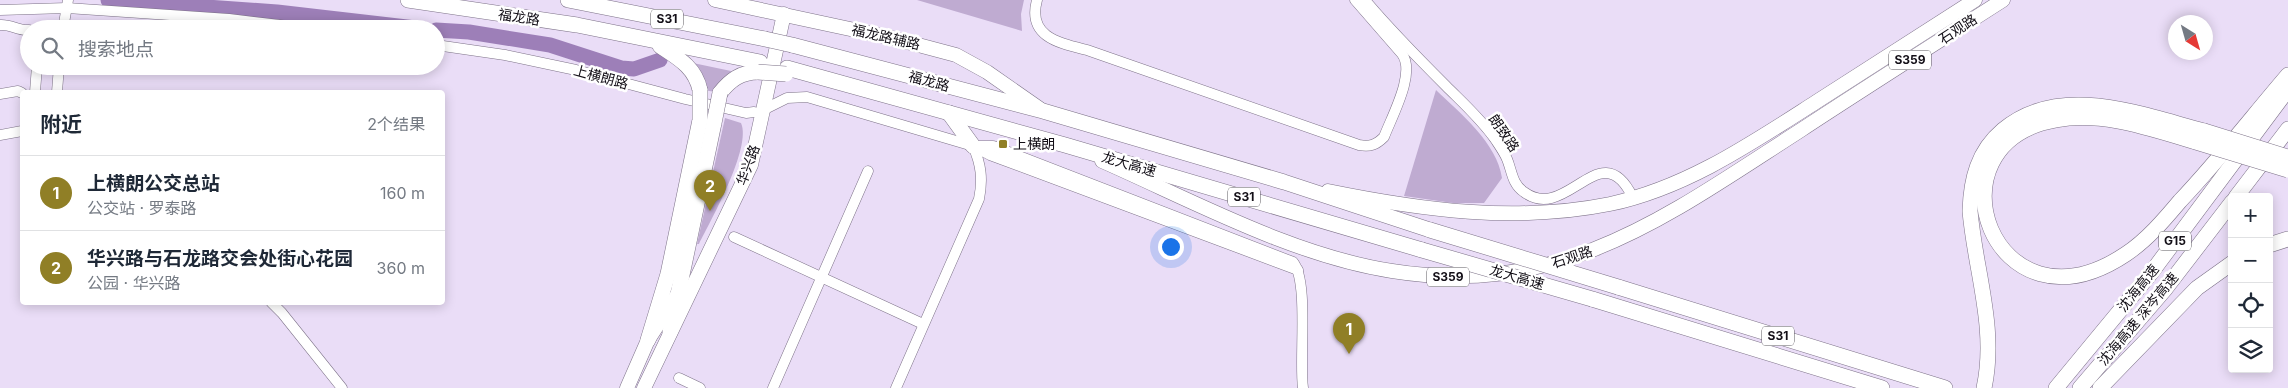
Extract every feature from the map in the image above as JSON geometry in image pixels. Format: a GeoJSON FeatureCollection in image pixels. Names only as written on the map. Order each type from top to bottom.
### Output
{"type":"FeatureCollection","features":[{"type":"Feature","properties":{"kind":"highway","name":"福龙路"},"geometry":{"type":"LineString","coordinates":[[408,0],[576,25],[759,67],[813,76],[1065,145]]}},
{"type":"Feature","properties":{"kind":"highway","name":"福龙路"},"geometry":{"type":"LineString","coordinates":[[568,0],[792,45],[1043,111],[1284,182]]}},
{"type":"Feature","properties":{"kind":"highway"},"geometry":{"type":"LineString","coordinates":[[652,41],[680,59],[692,70],[700,90],[707,121],[679,291],[670,332]]}},
{"type":"Feature","properties":{"kind":"highway"},"geometry":{"type":"LineString","coordinates":[[648,340],[668,274],[707,121],[720,93],[735,78],[759,67]]}},
{"type":"Feature","properties":{"kind":"highway"},"geometry":{"type":"LineString","coordinates":[[2288,75],[2195,185],[2162,222],[2127,254],[2101,267],[2069,278],[2045,275],[2026,268],[2013,260],[1997,242],[1989,228],[1985,211],[1984,193],[1987,174],[1995,156],[2008,142],[2023,131],[2040,123],[2057,119],[2096,118],[2200,136],[2288,157]]}},
{"type":"Feature","properties":{"kind":"highway","name":"沈海高速"},"geometry":{"type":"LineString","coordinates":[[2056,388],[2151,273],[2288,89]]}},
{"type":"Feature","properties":{"kind":"highway"},"geometry":{"type":"LineString","coordinates":[[1984,388],[1989,366],[1989,338],[1970,211],[1970,192],[1974,171],[1988,145],[2009,125],[2030,113],[2054,106],[2086,105],[2118,109],[2200,136],[2288,170]]}},
{"type":"Feature","properties":{"kind":"highway"},"geometry":{"type":"LineString","coordinates":[[948,113],[973,146]]}},
{"type":"Feature","properties":{"kind":"highway"},"geometry":{"type":"LineString","coordinates":[[2239,193],[2288,129]]}},
{"type":"Feature","properties":{"kind":"highway","name":"龙大高速"},"geometry":{"type":"LineString","coordinates":[[1065,145],[1592,299],[1882,388]]}},
{"type":"Feature","properties":{"kind":"highway","name":"龙大高速"},"geometry":{"type":"LineString","coordinates":[[1284,182],[1430,230],[1942,387]]}},
{"type":"Feature","properties":{"kind":"highway","name":"沈海高速 深岑高速"},"geometry":{"type":"LineString","coordinates":[[2080,388],[2166,288],[2228,207]]}},
{"type":"Feature","properties":{"kind":"highway"},"geometry":{"type":"LineString","coordinates":[[2273,244],[2288,239]]}},
{"type":"Feature","properties":{"kind":"highway"},"geometry":{"type":"LineString","coordinates":[[2100,388],[2197,288],[2228,266]]}},
{"type":"Feature","properties":{"kind":"main road","name":"福龙路辅路"},"geometry":{"type":"LineString","coordinates":[[715,0],[892,38],[956,55],[987,72],[1043,111]]}},
{"type":"Feature","properties":{"kind":"main road","name":"石观路"},"geometry":{"type":"LineString","coordinates":[[1284,182],[1416,208],[1514,214],[1571,210],[1633,198],[1703,170],[1773,130],[1975,0]]}},
{"type":"Feature","properties":{"kind":"main road","name":"石观路"},"geometry":{"type":"LineString","coordinates":[[1065,145],[1254,228],[1347,261],[1391,271],[1432,276],[1467,278],[1500,275],[1570,259],[1639,230],[1746,165],[2004,0]]}},
{"type":"Feature","properties":{"kind":"main road","name":"华兴路"},"geometry":{"type":"LineString","coordinates":[[627,388],[648,340],[679,291],[738,173],[760,110],[784,14]]}},
{"type":"Feature","properties":{"kind":"main road","name":"华兴路"},"geometry":{"type":"LineString","coordinates":[[644,388],[747,176],[756,149],[760,110]]}},
{"type":"Feature","properties":{"kind":"street"},"geometry":{"type":"LineString","coordinates":[[1038,0],[1034,16],[1037,25],[1053,41],[1086,50],[1359,145],[1368,146],[1377,144],[1384,138],[1407,78],[1408,63],[1355,0]]}},
{"type":"Feature","properties":{"kind":"street","name":"朗致路"},"geometry":{"type":"LineString","coordinates":[[1365,0],[1482,123],[1500,147],[1514,181],[1522,191],[1534,197],[1552,197],[1569,191],[1600,173],[1609,171],[1620,178],[1633,198]]}},
{"type":"Feature","properties":{"kind":"street"},"geometry":{"type":"LineString","coordinates":[[0,10],[68,3],[238,20]]}},
{"type":"Feature","properties":{"kind":"street"},"geometry":{"type":"LineString","coordinates":[[65,20],[68,3]]}},
{"type":"Feature","properties":{"kind":"street"},"geometry":{"type":"LineString","coordinates":[[0,25],[6,24],[20,29]]}},
{"type":"Feature","properties":{"kind":"street","name":"上横朗路"},"geometry":{"type":"LineString","coordinates":[[445,46],[505,54],[602,76],[692,101],[746,113],[760,110]]}},
{"type":"Feature","properties":{"kind":"street"},"geometry":{"type":"LineString","coordinates":[[35,90],[36,75]]}},
{"type":"Feature","properties":{"kind":"street"},"geometry":{"type":"LineString","coordinates":[[57,90],[59,75]]}},
{"type":"Feature","properties":{"kind":"street"},"geometry":{"type":"LineString","coordinates":[[0,94],[20,92]]}},
{"type":"Feature","properties":{"kind":"street"},"geometry":{"type":"LineString","coordinates":[[760,110],[787,98],[807,97],[973,146],[1298,270],[1301,286],[1300,372],[1303,388]]}},
{"type":"Feature","properties":{"kind":"street"},"geometry":{"type":"LineString","coordinates":[[0,135],[20,131]]}},
{"type":"Feature","properties":{"kind":"street"},"geometry":{"type":"LineString","coordinates":[[896,388],[979,199],[982,174],[973,146]]}},
{"type":"Feature","properties":{"kind":"street"},"geometry":{"type":"LineString","coordinates":[[774,388],[868,171]]}},
{"type":"Feature","properties":{"kind":"street"},"geometry":{"type":"LineString","coordinates":[[734,237],[924,324]]}},
{"type":"Feature","properties":{"kind":"street"},"geometry":{"type":"LineString","coordinates":[[274,305],[342,388]]}},
{"type":"Feature","properties":{"kind":"street"},"geometry":{"type":"LineString","coordinates":[[679,378],[700,388]]}},
{"type":"Feature","properties":{"kind":"shaded area"},"geometry":{"type":"Polygon","coordinates":[[[917,0],[1024,0],[1021,14],[1022,31],[917,0]]]}},
{"type":"Feature","properties":{"kind":"shaded area"},"geometry":{"type":"Polygon","coordinates":[[[693,63],[731,71],[730,76],[715,92],[704,90],[693,63]]]}},
{"type":"Feature","properties":{"kind":"shaded area"},"geometry":{"type":"Polygon","coordinates":[[[1436,90],[1476,130],[1493,153],[1499,165],[1502,178],[1484,203],[1453,203],[1404,196],[1436,90]]]}},
{"type":"Feature","properties":{"kind":"shaded area"},"geometry":{"type":"Polygon","coordinates":[[[725,118],[741,123],[743,134],[741,149],[729,183],[699,244],[697,244],[725,118]]]}},
{"type":"Feature","properties":{"kind":"waterway"},"geometry":{"type":"LineString","coordinates":[[108,0],[277,12],[346,20]]}},
{"type":"Feature","properties":{"kind":"waterway"},"geometry":{"type":"LineString","coordinates":[[445,31],[469,32],[550,45],[621,68],[634,69],[660,60]]}},
{"type":"Feature","properties":{"kind":"place","name":"上横朗"},"geometry":{"type":"Point","coordinates":[1003,144]}},
{"type":"Feature","properties":{"kind":"place","name":"华兴路与石龙路交会处街心花园"},"geometry":{"type":"Point","coordinates":[710,211]}},
{"type":"Feature","properties":{"kind":"place","name":"上横朗公交总站"},"geometry":{"type":"Point","coordinates":[1349,354]}}]}
